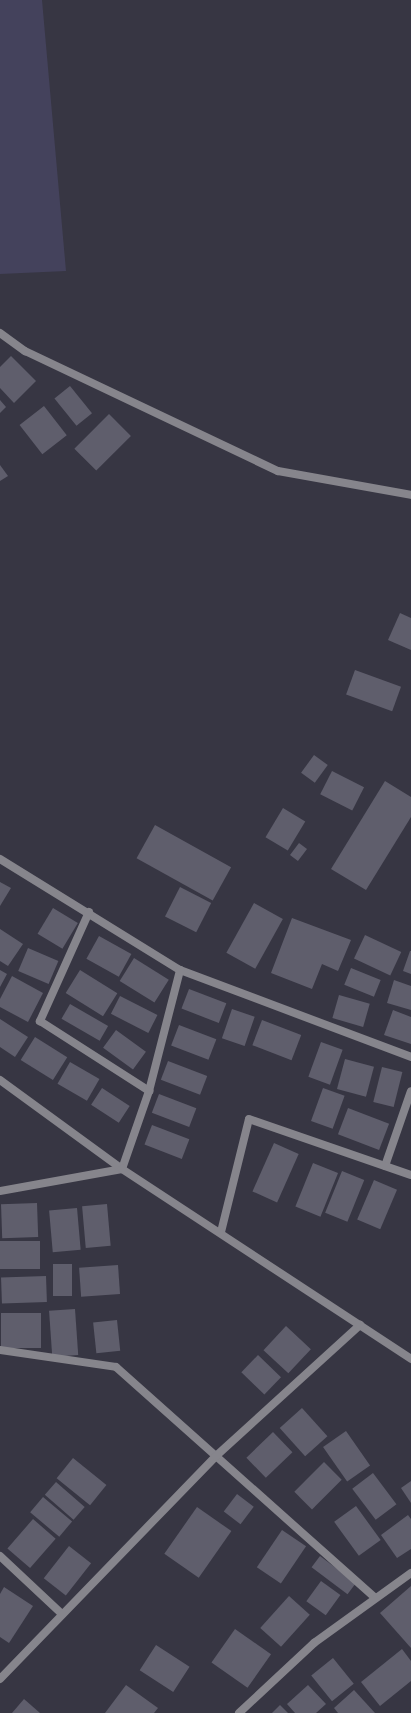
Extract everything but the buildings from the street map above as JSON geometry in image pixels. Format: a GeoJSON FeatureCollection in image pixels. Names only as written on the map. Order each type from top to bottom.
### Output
{"type":"FeatureCollection","features":[{"type":"Feature","properties":{"kind":"street"},"geometry":{"type":"LineString","coordinates":[[0,333],[25,351],[278,471],[411,495]]}},
{"type":"Feature","properties":{"kind":"street"},"geometry":{"type":"LineString","coordinates":[[0,859],[89,912],[180,970],[411,1058]]}},
{"type":"Feature","properties":{"kind":"street"},"geometry":{"type":"LineString","coordinates":[[89,912],[40,1021],[149,1091]]}},
{"type":"Feature","properties":{"kind":"street"},"geometry":{"type":"LineString","coordinates":[[122,1169],[149,1091],[180,970]]}},
{"type":"Feature","properties":{"kind":"street"},"geometry":{"type":"LineString","coordinates":[[0,1080],[122,1169],[221,1232],[411,1359]]}},
{"type":"Feature","properties":{"kind":"street"},"geometry":{"type":"LineString","coordinates":[[384,1166],[411,1091]]}},
{"type":"Feature","properties":{"kind":"street"},"geometry":{"type":"LineString","coordinates":[[221,1232],[249,1119],[411,1175]]}},
{"type":"Feature","properties":{"kind":"street"},"geometry":{"type":"LineString","coordinates":[[0,1191],[122,1169]]}},
{"type":"Feature","properties":{"kind":"street"},"geometry":{"type":"LineString","coordinates":[[0,1679],[216,1456],[360,1325]]}},
{"type":"Feature","properties":{"kind":"street"},"geometry":{"type":"LineString","coordinates":[[0,1350],[116,1367],[375,1598]]}},
{"type":"Feature","properties":{"kind":"street"},"geometry":{"type":"LineString","coordinates":[[0,1556],[62,1614]]}},
{"type":"Feature","properties":{"kind":"street"},"geometry":{"type":"LineString","coordinates":[[239,1713],[314,1643],[411,1573]]}},
{"type":"Feature","properties":{"kind":"shaded area"},"geometry":{"type":"Polygon","coordinates":[[[0,0],[42,0],[66,271],[0,274],[0,0]]]}}]}
